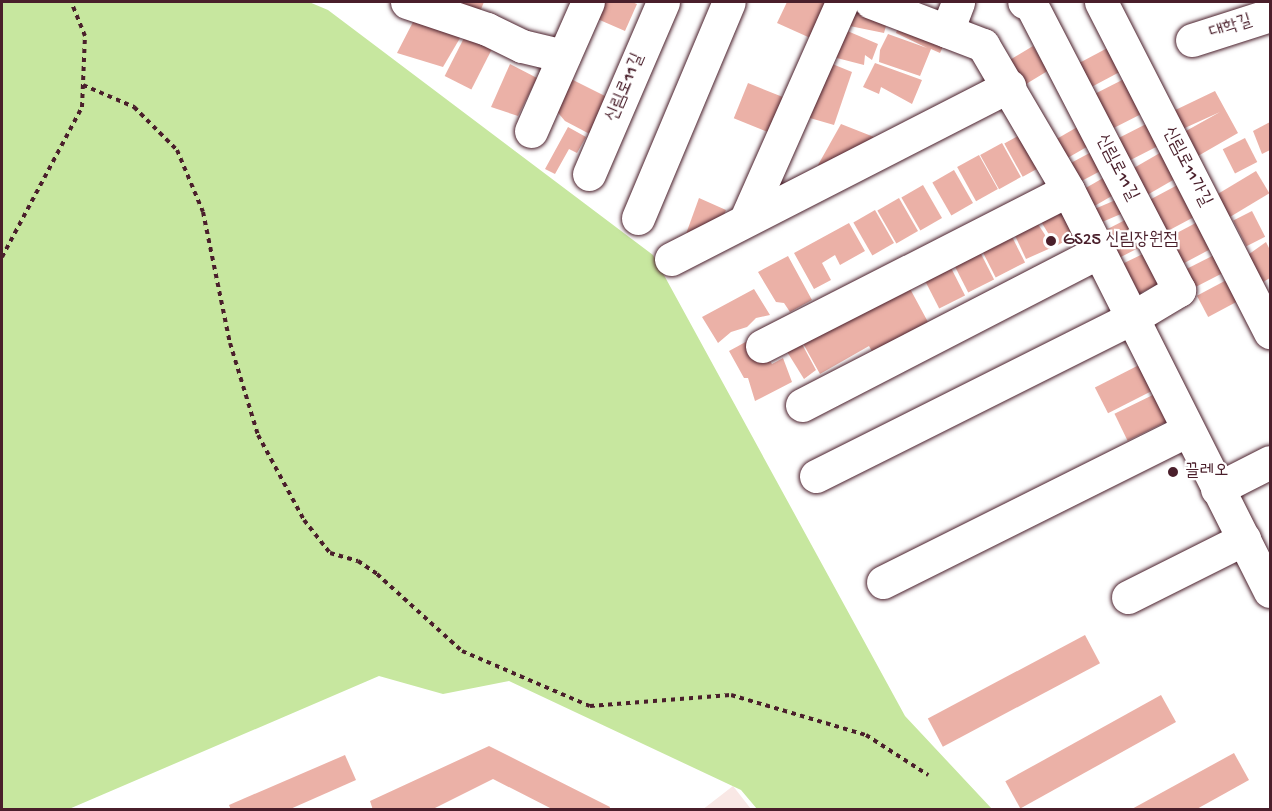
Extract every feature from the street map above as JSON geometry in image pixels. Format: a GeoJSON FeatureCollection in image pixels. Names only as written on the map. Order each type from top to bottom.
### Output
{"type":"FeatureCollection","features":[{"type":"Feature","properties":{"kind":"street"},"geometry":{"type":"LineString","coordinates":[[407,2],[522,46],[564,56]]}},
{"type":"Feature","properties":{"kind":"street"},"geometry":{"type":"LineString","coordinates":[[531,131],[588,2]]}},
{"type":"Feature","properties":{"kind":"street","name":"신림로11길"},"geometry":{"type":"LineString","coordinates":[[589,174],[663,2]]}},
{"type":"Feature","properties":{"kind":"street"},"geometry":{"type":"LineString","coordinates":[[638,218],[729,2]]}},
{"type":"Feature","properties":{"kind":"street"},"geometry":{"type":"LineString","coordinates":[[746,219],[842,2]]}},
{"type":"Feature","properties":{"kind":"street"},"geometry":{"type":"LineString","coordinates":[[871,2],[953,16],[983,45],[1068,190],[1186,431],[1270,591]]}},
{"type":"Feature","properties":{"kind":"street","name":"신림로11길"},"geometry":{"type":"LineString","coordinates":[[816,476],[1132,318],[1179,290],[1031,4],[1024,2]]}},
{"type":"Feature","properties":{"kind":"street","name":"신림로11가길"},"geometry":{"type":"LineString","coordinates":[[1101,2],[1270,332]]}},
{"type":"Feature","properties":{"kind":"street","name":"대학길"},"geometry":{"type":"LineString","coordinates":[[1192,40],[1270,15]]}},
{"type":"Feature","properties":{"kind":"street"},"geometry":{"type":"LineString","coordinates":[[671,259],[1009,86]]}},
{"type":"Feature","properties":{"kind":"street"},"geometry":{"type":"LineString","coordinates":[[762,346],[1068,190]]}},
{"type":"Feature","properties":{"kind":"street"},"geometry":{"type":"LineString","coordinates":[[802,405],[1098,252]]}},
{"type":"Feature","properties":{"kind":"street"},"geometry":{"type":"LineString","coordinates":[[883,582],[1186,431]]}},
{"type":"Feature","properties":{"kind":"street"},"geometry":{"type":"LineString","coordinates":[[1217,489],[1270,462]]}},
{"type":"Feature","properties":{"kind":"street"},"geometry":{"type":"LineString","coordinates":[[1128,597],[1244,539]]}},
{"type":"Feature","properties":{"kind":"path"},"geometry":{"type":"LineString","coordinates":[[2,257],[82,107],[86,36],[71,2]]}},
{"type":"Feature","properties":{"kind":"path"},"geometry":{"type":"LineString","coordinates":[[83,85],[134,107],[177,150],[203,212],[230,343],[258,435],[304,520],[330,553],[358,561],[377,574],[462,651],[590,706],[731,695],[866,735],[928,775]]}},
{"type":"Feature","properties":{"kind":"shaded area"},"geometry":{"type":"Polygon","coordinates":[[[733,786],[751,809],[702,810],[733,786]]]}},
{"type":"Feature","properties":{"kind":"green space"},"geometry":{"type":"Polygon","coordinates":[[[2,2],[309,2],[328,10],[653,255],[905,716],[992,809],[757,809],[741,790],[509,681],[443,694],[379,676],[69,809],[2,810],[2,2]]]}},
{"type":"Feature","properties":{"kind":"building"},"geometry":{"type":"Polygon","coordinates":[[[448,2],[484,2],[476,21],[448,2]]]}},
{"type":"Feature","properties":{"kind":"building"},"geometry":{"type":"Polygon","coordinates":[[[591,2],[637,4],[625,31],[586,14],[591,2]]]}},
{"type":"Feature","properties":{"kind":"building"},"geometry":{"type":"Polygon","coordinates":[[[787,2],[833,2],[817,41],[777,23],[787,2]]]}},
{"type":"Feature","properties":{"kind":"building"},"geometry":{"type":"Polygon","coordinates":[[[861,2],[890,12],[884,33],[840,24],[861,2]]]}},
{"type":"Feature","properties":{"kind":"building"},"geometry":{"type":"Polygon","coordinates":[[[902,17],[949,34],[940,53],[931,49],[920,76],[879,62],[880,50],[888,34],[927,48],[896,33],[902,17]]]}},
{"type":"Feature","properties":{"kind":"building"},"geometry":{"type":"Polygon","coordinates":[[[414,20],[463,33],[443,67],[397,53],[414,20]]]}},
{"type":"Feature","properties":{"kind":"building"},"geometry":{"type":"Polygon","coordinates":[[[838,27],[878,44],[872,60],[865,55],[864,65],[833,57],[838,27]]]}},
{"type":"Feature","properties":{"kind":"building"},"geometry":{"type":"Polygon","coordinates":[[[466,34],[493,48],[471,89],[445,76],[466,34]]]}},
{"type":"Feature","properties":{"kind":"building"},"geometry":{"type":"Polygon","coordinates":[[[1115,44],[1128,68],[1092,87],[1080,63],[1115,44]]]}},
{"type":"Feature","properties":{"kind":"building"},"geometry":{"type":"Polygon","coordinates":[[[1033,46],[1048,71],[1016,90],[1001,65],[1033,46]]]}},
{"type":"Feature","properties":{"kind":"building"},"geometry":{"type":"Polygon","coordinates":[[[825,61],[852,72],[834,125],[803,116],[825,61]]]}},
{"type":"Feature","properties":{"kind":"building"},"geometry":{"type":"Polygon","coordinates":[[[875,63],[922,80],[912,104],[881,87],[879,94],[863,87],[875,63]]]}},
{"type":"Feature","properties":{"kind":"building"},"geometry":{"type":"Polygon","coordinates":[[[510,64],[537,78],[518,116],[491,107],[510,64]]]}},
{"type":"Feature","properties":{"kind":"building"},"geometry":{"type":"Polygon","coordinates":[[[561,74],[617,102],[601,140],[565,121],[548,101],[561,74]]]}},
{"type":"Feature","properties":{"kind":"building"},"geometry":{"type":"Polygon","coordinates":[[[1130,76],[1148,111],[1110,130],[1093,95],[1130,76]]]}},
{"type":"Feature","properties":{"kind":"building"},"geometry":{"type":"Polygon","coordinates":[[[748,83],[790,100],[775,135],[734,118],[748,83]]]}},
{"type":"Feature","properties":{"kind":"building"},"geometry":{"type":"Polygon","coordinates":[[[1215,91],[1238,133],[1191,160],[1177,136],[1220,112],[1176,132],[1167,114],[1215,91]]]}},
{"type":"Feature","properties":{"kind":"building"},"geometry":{"type":"Polygon","coordinates":[[[1154,120],[1165,142],[1126,162],[1115,140],[1154,120]]]}},
{"type":"Feature","properties":{"kind":"building"},"geometry":{"type":"Polygon","coordinates":[[[1086,122],[1097,141],[1061,162],[1050,143],[1086,122]]]}},
{"type":"Feature","properties":{"kind":"building"},"geometry":{"type":"Polygon","coordinates":[[[1270,122],[1270,150],[1262,154],[1253,131],[1270,122]]]}},
{"type":"Feature","properties":{"kind":"building"},"geometry":{"type":"Polygon","coordinates":[[[841,124],[874,137],[825,169],[818,165],[841,124]]]}},
{"type":"Feature","properties":{"kind":"building"},"geometry":{"type":"Polygon","coordinates":[[[568,127],[586,137],[577,153],[569,149],[555,174],[545,169],[568,127]]]}},
{"type":"Feature","properties":{"kind":"building"},"geometry":{"type":"Polygon","coordinates":[[[1027,131],[1045,164],[1023,177],[1004,144],[1027,131]]]}},
{"type":"Feature","properties":{"kind":"building"},"geometry":{"type":"Polygon","coordinates":[[[1245,138],[1257,162],[1235,173],[1223,149],[1245,138]]]}},
{"type":"Feature","properties":{"kind":"building"},"geometry":{"type":"Polygon","coordinates":[[[1002,143],[1021,177],[999,189],[980,155],[1002,143]]]}},
{"type":"Feature","properties":{"kind":"building"},"geometry":{"type":"Polygon","coordinates":[[[1099,148],[1109,167],[1073,186],[1063,167],[1099,148]]]}},
{"type":"Feature","properties":{"kind":"building"},"geometry":{"type":"Polygon","coordinates":[[[1165,150],[1180,176],[1144,196],[1129,170],[1165,150]]]}},
{"type":"Feature","properties":{"kind":"building"},"geometry":{"type":"Polygon","coordinates":[[[979,155],[998,189],[976,201],[957,167],[979,155]]]}},
{"type":"Feature","properties":{"kind":"building"},"geometry":{"type":"Polygon","coordinates":[[[954,170],[973,203],[951,215],[932,182],[954,170]]]}},
{"type":"Feature","properties":{"kind":"building"},"geometry":{"type":"Polygon","coordinates":[[[1256,171],[1269,193],[1228,218],[1215,196],[1256,171]]]}},
{"type":"Feature","properties":{"kind":"building"},"geometry":{"type":"Polygon","coordinates":[[[1110,174],[1120,191],[1086,211],[1076,194],[1110,174]]]}},
{"type":"Feature","properties":{"kind":"building"},"geometry":{"type":"Polygon","coordinates":[[[1185,181],[1202,213],[1164,233],[1147,201],[1185,181]]]}},
{"type":"Feature","properties":{"kind":"building"},"geometry":{"type":"Polygon","coordinates":[[[923,185],[942,218],[920,230],[901,198],[923,185]]]}},
{"type":"Feature","properties":{"kind":"building"},"geometry":{"type":"Polygon","coordinates":[[[1059,196],[1078,234],[1056,246],[1032,207],[1059,196]]]}},
{"type":"Feature","properties":{"kind":"building"},"geometry":{"type":"Polygon","coordinates":[[[1125,196],[1131,210],[1092,226],[1086,212],[1125,196]]]}},
{"type":"Feature","properties":{"kind":"building"},"geometry":{"type":"Polygon","coordinates":[[[699,198],[726,210],[718,229],[686,234],[699,198]]]}},
{"type":"Feature","properties":{"kind":"building"},"geometry":{"type":"Polygon","coordinates":[[[899,198],[918,231],[896,243],[877,210],[899,198]]]}},
{"type":"Feature","properties":{"kind":"building"},"geometry":{"type":"Polygon","coordinates":[[[875,210],[894,243],[872,255],[853,222],[875,210]]]}},
{"type":"Feature","properties":{"kind":"building"},"geometry":{"type":"Polygon","coordinates":[[[1252,211],[1265,237],[1246,246],[1233,221],[1252,211]]]}},
{"type":"Feature","properties":{"kind":"building"},"geometry":{"type":"Polygon","coordinates":[[[1030,212],[1053,247],[1026,259],[1009,223],[1030,212]]]}},
{"type":"Feature","properties":{"kind":"building"},"geometry":{"type":"Polygon","coordinates":[[[1135,215],[1149,243],[1110,263],[1096,235],[1135,215]]]}},
{"type":"Feature","properties":{"kind":"building"},"geometry":{"type":"Polygon","coordinates":[[[1205,218],[1219,244],[1182,264],[1168,238],[1205,218]]]}},
{"type":"Feature","properties":{"kind":"building"},"geometry":{"type":"Polygon","coordinates":[[[849,223],[865,251],[840,265],[835,255],[822,263],[831,280],[814,289],[794,253],[849,223]]]}},
{"type":"Feature","properties":{"kind":"building"},"geometry":{"type":"Polygon","coordinates":[[[1006,225],[1025,262],[996,277],[977,240],[1006,225]]]}},
{"type":"Feature","properties":{"kind":"building"},"geometry":{"type":"Polygon","coordinates":[[[975,242],[994,279],[968,293],[949,255],[975,242]]]}},
{"type":"Feature","properties":{"kind":"building"},"geometry":{"type":"Polygon","coordinates":[[[1266,242],[1270,250],[1270,278],[1258,285],[1245,257],[1266,242]]]}},
{"type":"Feature","properties":{"kind":"building"},"geometry":{"type":"Polygon","coordinates":[[[1153,249],[1168,280],[1126,300],[1111,270],[1153,249]]]}},
{"type":"Feature","properties":{"kind":"building"},"geometry":{"type":"Polygon","coordinates":[[[1222,251],[1231,269],[1195,287],[1185,270],[1222,251]]]}},
{"type":"Feature","properties":{"kind":"building"},"geometry":{"type":"Polygon","coordinates":[[[788,256],[812,300],[790,312],[784,303],[776,302],[758,272],[788,256]]]}},
{"type":"Feature","properties":{"kind":"building"},"geometry":{"type":"Polygon","coordinates":[[[946,258],[965,295],[939,309],[920,271],[946,258]]]}},
{"type":"Feature","properties":{"kind":"building"},"geometry":{"type":"Polygon","coordinates":[[[1234,276],[1245,297],[1208,317],[1197,296],[1234,276]]]}},
{"type":"Feature","properties":{"kind":"building"},"geometry":{"type":"Polygon","coordinates":[[[908,285],[928,322],[873,353],[869,346],[820,374],[800,338],[908,285]]]}},
{"type":"Feature","properties":{"kind":"building"},"geometry":{"type":"Polygon","coordinates":[[[754,289],[770,315],[756,318],[747,327],[731,332],[718,343],[702,317],[754,289]]]}},
{"type":"Feature","properties":{"kind":"building"},"geometry":{"type":"Polygon","coordinates":[[[753,338],[772,364],[783,358],[792,382],[755,401],[748,378],[744,378],[729,351],[753,338]]]}},
{"type":"Feature","properties":{"kind":"building"},"geometry":{"type":"Polygon","coordinates":[[[781,342],[802,344],[816,370],[804,379],[781,342]]]}},
{"type":"Feature","properties":{"kind":"building"},"geometry":{"type":"Polygon","coordinates":[[[1143,363],[1156,389],[1108,413],[1095,388],[1143,363]]]}},
{"type":"Feature","properties":{"kind":"building"},"geometry":{"type":"Polygon","coordinates":[[[1163,390],[1176,417],[1128,441],[1114,414],[1163,390]]]}},
{"type":"Feature","properties":{"kind":"building"},"geometry":{"type":"Polygon","coordinates":[[[1085,635],[1100,663],[943,747],[928,719],[1085,635]]]}},
{"type":"Feature","properties":{"kind":"building"},"geometry":{"type":"Polygon","coordinates":[[[1161,695],[1176,722],[1020,808],[1005,781],[1161,695]]]}},
{"type":"Feature","properties":{"kind":"building"},"geometry":{"type":"Polygon","coordinates":[[[489,746],[610,807],[609,810],[554,810],[493,779],[431,810],[373,810],[370,801],[489,746]]]}},
{"type":"Feature","properties":{"kind":"building"},"geometry":{"type":"Polygon","coordinates":[[[1234,753],[1249,780],[1195,810],[1130,810],[1234,753]]]}},
{"type":"Feature","properties":{"kind":"building"},"geometry":{"type":"Polygon","coordinates":[[[345,755],[356,780],[288,810],[231,810],[229,805],[345,755]]]}},
{"type":"Feature","properties":{"kind":"place","name":"GS25 신림장원점"},"geometry":{"type":"Point","coordinates":[1051,241]}},
{"type":"Feature","properties":{"kind":"place","name":"끌레오"},"geometry":{"type":"Point","coordinates":[1173,472]}}]}
